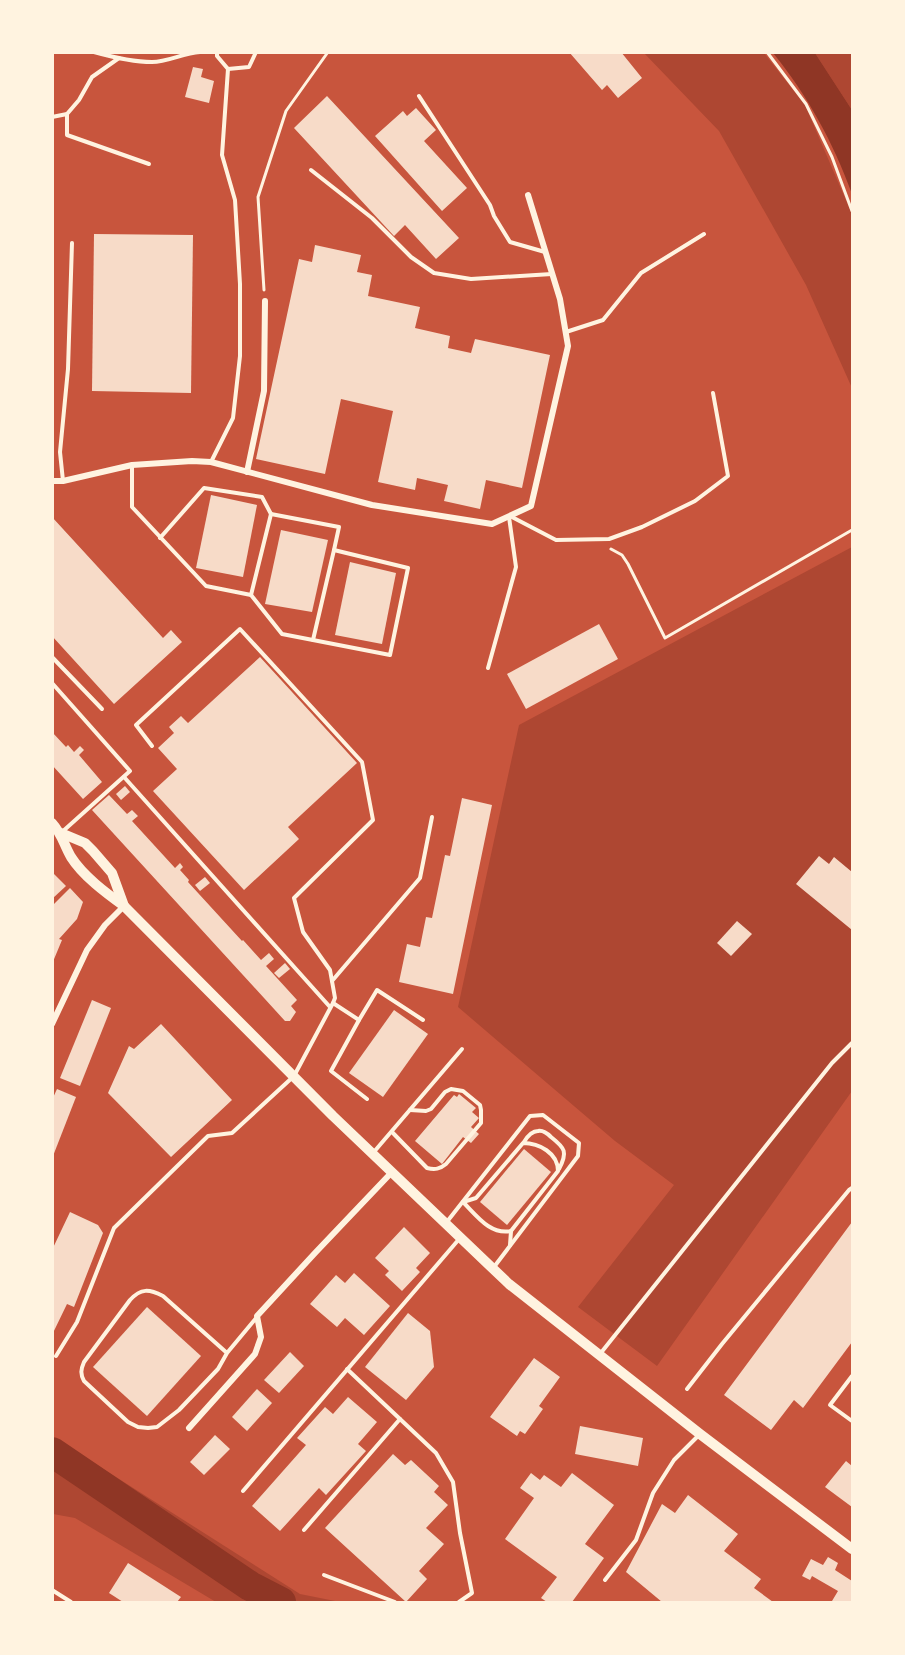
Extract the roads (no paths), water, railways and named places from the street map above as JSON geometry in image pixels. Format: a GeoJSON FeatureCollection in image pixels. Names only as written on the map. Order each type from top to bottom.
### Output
{"type":"FeatureCollection","features":[{"type":"Feature","properties":{"kind":"main road"},"geometry":{"type":"LineString","coordinates":[[52,823],[61,833],[72,857],[97,886],[124,906],[373,1154],[509,1284],[700,1434],[852,1549]]}},
{"type":"Feature","properties":{"kind":"main road"},"geometry":{"type":"LineString","coordinates":[[61,833],[85,843],[112,873],[124,906]]}},
{"type":"Feature","properties":{"kind":"street"},"geometry":{"type":"LineString","coordinates":[[52,481],[63,481],[132,465],[211,462],[372,505],[492,524],[531,507],[568,346],[560,299],[528,195]]}},
{"type":"Feature","properties":{"kind":"street"},"geometry":{"type":"LineString","coordinates":[[247,472],[264,391],[265,301]]}},
{"type":"Feature","properties":{"kind":"street"},"geometry":{"type":"LineString","coordinates":[[52,1024],[55,1013],[87,950],[105,925],[124,906]]}},
{"type":"Feature","properties":{"kind":"street"},"geometry":{"type":"LineString","coordinates":[[189,1428],[255,1354],[261,1337],[257,1316],[392,1172]]}},
{"type":"Feature","properties":{"kind":"lane"},"geometry":{"type":"LineString","coordinates":[[94,52],[153,62],[200,52]]}},
{"type":"Feature","properties":{"kind":"lane"},"geometry":{"type":"LineString","coordinates":[[211,462],[233,418],[240,356],[240,284],[235,200],[222,155],[228,69],[217,56],[217,52]]}},
{"type":"Feature","properties":{"kind":"lane"},"geometry":{"type":"LineString","coordinates":[[228,69],[249,67],[256,52]]}},
{"type":"Feature","properties":{"kind":"lane"},"geometry":{"type":"LineString","coordinates":[[52,117],[67,114],[79,100],[92,77],[119,58]]}},
{"type":"Feature","properties":{"kind":"lane"},"geometry":{"type":"LineString","coordinates":[[419,96],[490,205],[510,242],[545,252]]}},
{"type":"Feature","properties":{"kind":"lane"},"geometry":{"type":"LineString","coordinates":[[67,114],[67,135],[149,164]]}},
{"type":"Feature","properties":{"kind":"lane"},"geometry":{"type":"LineString","coordinates":[[311,170],[372,218],[411,258],[434,273],[471,279],[552,274]]}},
{"type":"Feature","properties":{"kind":"lane"},"geometry":{"type":"LineString","coordinates":[[566,332],[603,321],[641,273],[704,234]]}},
{"type":"Feature","properties":{"kind":"lane"},"geometry":{"type":"LineString","coordinates":[[63,481],[60,452],[68,369],[72,243]]}},
{"type":"Feature","properties":{"kind":"lane"},"geometry":{"type":"LineString","coordinates":[[509,516],[556,540],[609,538],[642,527],[695,501],[728,476],[713,393]]}},
{"type":"Feature","properties":{"kind":"lane"},"geometry":{"type":"LineString","coordinates":[[132,465],[132,507],[206,586],[252,595],[282,634],[390,655],[408,568],[334,550]]}},
{"type":"Feature","properties":{"kind":"lane"},"geometry":{"type":"LineString","coordinates":[[160,537],[204,488],[262,497],[271,514],[252,595]]}},
{"type":"Feature","properties":{"kind":"lane"},"geometry":{"type":"LineString","coordinates":[[271,514],[339,527],[314,640]]}},
{"type":"Feature","properties":{"kind":"lane"},"geometry":{"type":"LineString","coordinates":[[488,668],[516,567],[509,516]]}},
{"type":"Feature","properties":{"kind":"lane"},"geometry":{"type":"LineString","coordinates":[[56,1356],[77,1322],[114,1228],[208,1136],[232,1133],[294,1076],[335,998],[330,970],[303,932],[294,898],[373,820],[362,762],[240,629],[136,725],[152,746]]}},
{"type":"Feature","properties":{"kind":"lane"},"geometry":{"type":"LineString","coordinates":[[52,657],[102,709]]}},
{"type":"Feature","properties":{"kind":"lane"},"geometry":{"type":"LineString","coordinates":[[52,683],[130,771],[61,833]]}},
{"type":"Feature","properties":{"kind":"lane"},"geometry":{"type":"LineString","coordinates":[[124,777],[331,1005],[359,1020]]}},
{"type":"Feature","properties":{"kind":"lane"},"geometry":{"type":"LineString","coordinates":[[332,982],[420,878],[432,817]]}},
{"type":"Feature","properties":{"kind":"lane"},"geometry":{"type":"LineString","coordinates":[[367,1099],[331,1071],[377,990],[423,1020]]}},
{"type":"Feature","properties":{"kind":"lane"},"geometry":{"type":"LineString","coordinates":[[599,1355],[832,1062],[852,1043]]}},
{"type":"Feature","properties":{"kind":"lane"},"geometry":{"type":"LineString","coordinates":[[373,1154],[462,1049]]}},
{"type":"Feature","properties":{"kind":"lane"},"geometry":{"type":"LineString","coordinates":[[392,1132],[427,1168],[433,1170],[446,1164],[481,1123],[480,1105],[458,1089],[446,1092],[431,1109],[410,1110]]}},
{"type":"Feature","properties":{"kind":"lane"},"geometry":{"type":"LineString","coordinates":[[445,1223],[530,1116],[543,1115],[579,1143],[578,1156],[493,1269]]}},
{"type":"Feature","properties":{"kind":"lane"},"geometry":{"type":"LineString","coordinates":[[463,1202],[476,1198],[530,1133],[538,1131],[546,1133],[562,1146],[563,1161],[558,1171],[512,1230],[509,1248]]}},
{"type":"Feature","properties":{"kind":"lane"},"geometry":{"type":"LineString","coordinates":[[523,1143],[540,1145],[556,1158],[558,1171]]}},
{"type":"Feature","properties":{"kind":"lane"},"geometry":{"type":"LineString","coordinates":[[687,1389],[852,1188]]}},
{"type":"Feature","properties":{"kind":"lane"},"geometry":{"type":"LineString","coordinates":[[463,1202],[493,1230],[503,1232],[512,1230]]}},
{"type":"Feature","properties":{"kind":"lane"},"geometry":{"type":"LineString","coordinates":[[243,1491],[460,1238]]}},
{"type":"Feature","properties":{"kind":"lane"},"geometry":{"type":"LineString","coordinates":[[227,1353],[163,1296],[146,1291],[137,1293],[130,1300],[84,1362],[81,1374],[84,1381],[128,1422],[138,1427],[157,1427],[179,1410],[218,1369],[227,1353],[257,1316]]}},
{"type":"Feature","properties":{"kind":"lane"},"geometry":{"type":"LineString","coordinates":[[347,1369],[436,1453],[453,1482],[472,1593],[459,1602]]}},
{"type":"Feature","properties":{"kind":"lane"},"geometry":{"type":"LineString","coordinates":[[852,1376],[830,1405],[852,1421]]}},
{"type":"Feature","properties":{"kind":"lane"},"geometry":{"type":"LineString","coordinates":[[304,1530],[400,1419]]}},
{"type":"Feature","properties":{"kind":"lane"},"geometry":{"type":"LineString","coordinates":[[605,1580],[636,1540],[653,1492],[674,1460],[700,1434]]}},
{"type":"Feature","properties":{"kind":"lane"},"geometry":{"type":"LineString","coordinates":[[324,1575],[395,1602]]}},
{"type":"Feature","properties":{"kind":"lane"},"geometry":{"type":"LineString","coordinates":[[52,1590],[71,1602]]}},
{"type":"Feature","properties":{"kind":"waterway"},"geometry":{"type":"LineString","coordinates":[[52,1452],[250,1586],[281,1602]]}}]}
